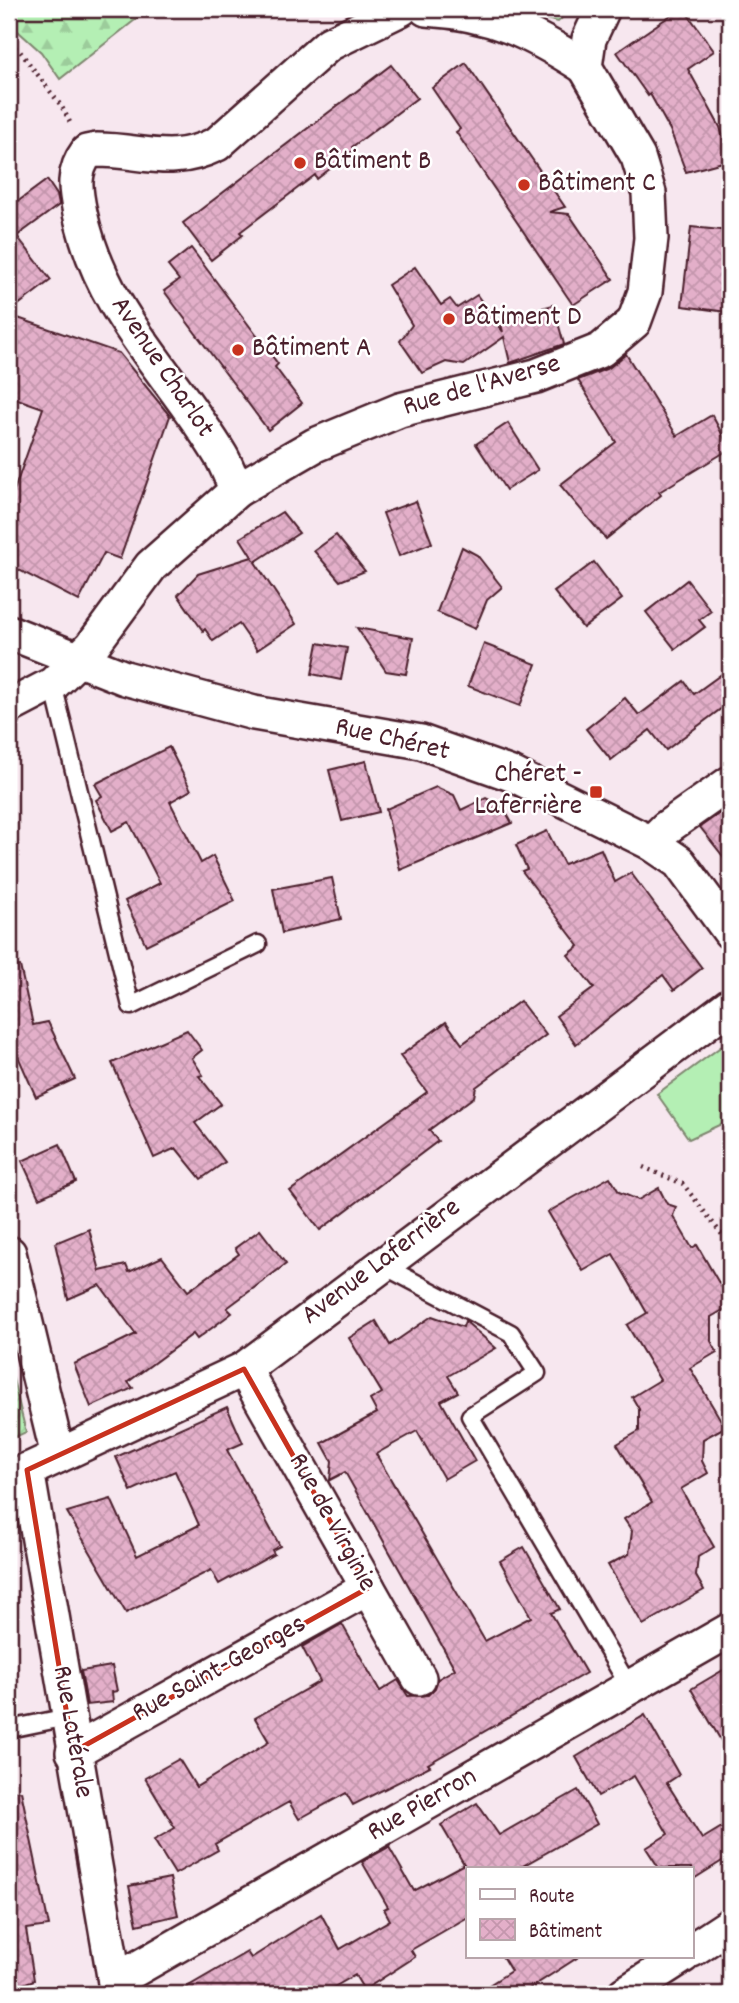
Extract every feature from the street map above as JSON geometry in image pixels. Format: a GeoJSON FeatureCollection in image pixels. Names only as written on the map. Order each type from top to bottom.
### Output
{"type":"FeatureCollection","features":[{"type":"Feature","properties":{"kind":"street"},"geometry":{"type":"LineString","coordinates":[[87,152],[107,150],[172,158],[195,154],[217,144],[329,44],[401,9]]}},
{"type":"Feature","properties":{"kind":"street"},"geometry":{"type":"LineString","coordinates":[[426,9],[468,11],[536,35],[585,67],[589,39],[603,9]]}},
{"type":"Feature","properties":{"kind":"street","name":"Rue de l'Averse"},"geometry":{"type":"LineString","coordinates":[[9,707],[65,673],[92,646],[151,566],[237,490],[315,445],[400,410],[536,376],[601,350],[634,322],[645,292],[651,238],[649,193],[638,157],[585,67]]}},
{"type":"Feature","properties":{"kind":"street","name":"Avenue Charlot"},"geometry":{"type":"LineString","coordinates":[[87,152],[74,181],[87,245],[116,308],[222,457],[237,490]]}},
{"type":"Feature","properties":{"kind":"street","name":"Rue Chéret"},"geometry":{"type":"LineString","coordinates":[[9,632],[65,673],[125,678],[254,713],[421,742],[514,775],[651,843],[679,862],[730,932]]}},
{"type":"Feature","properties":{"kind":"street"},"geometry":{"type":"LineString","coordinates":[[651,843],[666,828],[730,783]]}},
{"type":"Feature","properties":{"kind":"street","name":"Avenue Laferrière"},"geometry":{"type":"LineString","coordinates":[[18,1474],[244,1369],[730,1004]]}},
{"type":"Feature","properties":{"kind":"street"},"geometry":{"type":"LineString","coordinates":[[9,1253],[15,1308],[58,1456]]}},
{"type":"Feature","properties":{"kind":"street","name":"Rue de Virginie"},"geometry":{"type":"LineString","coordinates":[[244,1369],[419,1678]]}},
{"type":"Feature","properties":{"kind":"street","name":"Rue Latérale"},"geometry":{"type":"LineString","coordinates":[[18,1474],[68,1717],[116,1987]]}},
{"type":"Feature","properties":{"kind":"street","name":"Rue Saint-Georges"},"geometry":{"type":"LineString","coordinates":[[73,1752],[368,1588]]}},
{"type":"Feature","properties":{"kind":"street","name":"Rue Pierron"},"geometry":{"type":"LineString","coordinates":[[116,1987],[730,1630]]}},
{"type":"Feature","properties":{"kind":"street"},"geometry":{"type":"LineString","coordinates":[[694,1949],[730,1925]]}},
{"type":"Feature","properties":{"kind":"street"},"geometry":{"type":"LineString","coordinates":[[625,1994],[680,1958]]}},
{"type":"Feature","properties":{"kind":"lane"},"geometry":{"type":"LineString","coordinates":[[65,673],[131,1006],[258,944]]}},
{"type":"Feature","properties":{"kind":"lane"},"geometry":{"type":"LineString","coordinates":[[381,1264],[511,1333],[537,1373],[470,1416],[630,1688]]}},
{"type":"Feature","properties":{"kind":"lane"},"geometry":{"type":"LineString","coordinates":[[9,1729],[68,1717]]}},
{"type":"Feature","properties":{"kind":"path"},"geometry":{"type":"LineString","coordinates":[[9,44],[19,50],[62,107],[87,152]]}},
{"type":"Feature","properties":{"kind":"path"},"geometry":{"type":"LineString","coordinates":[[643,1167],[684,1184],[730,1245]]}},
{"type":"Feature","properties":{"kind":"highlighted area"},"geometry":{"type":"Polygon","coordinates":[[[244,1369],[368,1588],[73,1752],[27,1470],[244,1369]]]}},
{"type":"Feature","properties":{"kind":"green space"},"geometry":{"type":"Polygon","coordinates":[[[9,9],[149,9],[60,79],[41,52],[9,23],[9,9]]]}},
{"type":"Feature","properties":{"kind":"green space"},"geometry":{"type":"Polygon","coordinates":[[[504,9],[571,9],[558,22],[504,9]]]}},
{"type":"Feature","properties":{"kind":"green space"},"geometry":{"type":"Polygon","coordinates":[[[730,1040],[730,1120],[689,1139],[657,1094],[730,1040]]]}},
{"type":"Feature","properties":{"kind":"green space"},"geometry":{"type":"Polygon","coordinates":[[[9,1363],[26,1432],[9,1440],[9,1363]]]}},
{"type":"Feature","properties":{"kind":"building"},"geometry":{"type":"Polygon","coordinates":[[[680,9],[684,9],[714,51],[688,69],[720,127],[730,160],[686,172],[670,130],[650,94],[648,96],[617,52],[680,9]]]}},
{"type":"Feature","properties":{"kind":"building","name":"Bâtiment C"},"geometry":{"type":"Polygon","coordinates":[[[466,63],[565,207],[549,212],[569,214],[613,279],[573,305],[456,132],[460,129],[432,88],[466,63]]]}},
{"type":"Feature","properties":{"kind":"building","name":"Bâtiment B"},"geometry":{"type":"Polygon","coordinates":[[[391,65],[417,98],[352,147],[354,150],[317,179],[315,175],[240,232],[243,235],[211,260],[183,223],[391,65]]]}},
{"type":"Feature","properties":{"kind":"building"},"geometry":{"type":"Polygon","coordinates":[[[47,180],[57,195],[59,205],[17,236],[51,280],[9,312],[9,208],[47,180]]]}},
{"type":"Feature","properties":{"kind":"building"},"geometry":{"type":"Polygon","coordinates":[[[691,227],[730,231],[727,312],[682,306],[691,227]]]}},
{"type":"Feature","properties":{"kind":"building","name":"Bâtiment A"},"geometry":{"type":"Polygon","coordinates":[[[191,248],[278,364],[275,367],[302,403],[268,430],[164,291],[179,280],[168,266],[191,248]]]}},
{"type":"Feature","properties":{"kind":"building","name":"Bâtiment D"},"geometry":{"type":"Polygon","coordinates":[[[415,267],[441,305],[450,299],[457,308],[477,295],[503,332],[500,320],[553,305],[564,344],[510,363],[504,337],[464,365],[446,362],[422,373],[400,341],[412,325],[388,285],[415,267]]]}},
{"type":"Feature","properties":{"kind":"building"},"geometry":{"type":"Polygon","coordinates":[[[15,317],[119,353],[170,416],[120,559],[104,553],[79,601],[9,565],[9,505],[43,408],[9,396],[9,334],[15,317]]]}},
{"type":"Feature","properties":{"kind":"building"},"geometry":{"type":"Polygon","coordinates":[[[626,354],[677,436],[712,415],[730,449],[659,492],[661,495],[606,539],[560,485],[616,442],[578,380],[609,368],[626,354]]]}},
{"type":"Feature","properties":{"kind":"building"},"geometry":{"type":"Polygon","coordinates":[[[508,423],[538,470],[506,490],[476,444],[508,423]]]}},
{"type":"Feature","properties":{"kind":"building"},"geometry":{"type":"Polygon","coordinates":[[[416,501],[432,543],[399,556],[383,513],[416,501]]]}},
{"type":"Feature","properties":{"kind":"building"},"geometry":{"type":"Polygon","coordinates":[[[282,512],[299,533],[255,562],[296,624],[257,650],[239,624],[213,641],[178,595],[198,574],[252,557],[254,560],[240,538],[282,512]]]}},
{"type":"Feature","properties":{"kind":"building"},"geometry":{"type":"Polygon","coordinates":[[[336,535],[365,571],[340,581],[314,551],[336,535]]]}},
{"type":"Feature","properties":{"kind":"building"},"geometry":{"type":"Polygon","coordinates":[[[462,547],[477,555],[502,587],[487,600],[475,629],[437,612],[462,547]]]}},
{"type":"Feature","properties":{"kind":"building"},"geometry":{"type":"Polygon","coordinates":[[[594,562],[622,599],[583,628],[554,592],[594,562]]]}},
{"type":"Feature","properties":{"kind":"building"},"geometry":{"type":"Polygon","coordinates":[[[687,580],[711,611],[699,620],[705,627],[675,649],[646,612],[687,580]]]}},
{"type":"Feature","properties":{"kind":"building"},"geometry":{"type":"Polygon","coordinates":[[[357,628],[413,638],[406,674],[386,671],[357,628]]]}},
{"type":"Feature","properties":{"kind":"building"},"geometry":{"type":"Polygon","coordinates":[[[318,643],[347,648],[341,680],[312,674],[318,643]]]}},
{"type":"Feature","properties":{"kind":"building"},"geometry":{"type":"Polygon","coordinates":[[[484,644],[536,664],[520,706],[468,686],[484,644]]]}},
{"type":"Feature","properties":{"kind":"building"},"geometry":{"type":"Polygon","coordinates":[[[730,668],[730,702],[666,750],[650,730],[611,760],[586,729],[625,698],[639,715],[684,681],[694,694],[730,668]]]}},
{"type":"Feature","properties":{"kind":"building"},"geometry":{"type":"Polygon","coordinates":[[[169,747],[191,790],[170,802],[201,863],[213,856],[235,901],[146,945],[125,901],[160,883],[129,822],[112,831],[96,800],[102,796],[95,784],[169,747]]]}},
{"type":"Feature","properties":{"kind":"building"},"geometry":{"type":"Polygon","coordinates":[[[366,761],[379,812],[342,821],[329,770],[366,761]]]}},
{"type":"Feature","properties":{"kind":"building"},"geometry":{"type":"Polygon","coordinates":[[[436,787],[454,795],[461,810],[486,798],[503,807],[512,823],[400,870],[386,809],[436,787]]]}},
{"type":"Feature","properties":{"kind":"building"},"geometry":{"type":"Polygon","coordinates":[[[730,806],[730,865],[700,827],[730,806]]]}},
{"type":"Feature","properties":{"kind":"building"},"geometry":{"type":"Polygon","coordinates":[[[547,831],[564,864],[601,849],[615,882],[631,873],[702,968],[674,990],[663,975],[576,1044],[556,1016],[594,988],[568,955],[579,946],[522,871],[527,869],[516,845],[547,831]]]}},
{"type":"Feature","properties":{"kind":"building"},"geometry":{"type":"Polygon","coordinates":[[[332,878],[341,919],[282,933],[273,889],[332,878]]]}},
{"type":"Feature","properties":{"kind":"building"},"geometry":{"type":"Polygon","coordinates":[[[20,966],[33,1025],[48,1022],[75,1079],[36,1097],[17,1054],[9,1058],[9,967],[20,966]]]}},
{"type":"Feature","properties":{"kind":"building"},"geometry":{"type":"Polygon","coordinates":[[[520,1001],[546,1035],[476,1087],[474,1097],[429,1130],[438,1141],[320,1230],[290,1191],[427,1092],[400,1056],[446,1022],[462,1044],[520,1001]]]}},
{"type":"Feature","properties":{"kind":"building"},"geometry":{"type":"Polygon","coordinates":[[[187,1030],[202,1050],[192,1058],[203,1075],[199,1076],[221,1104],[195,1123],[225,1162],[201,1179],[176,1148],[154,1158],[112,1063],[187,1030]]]}},
{"type":"Feature","properties":{"kind":"building"},"geometry":{"type":"Polygon","coordinates":[[[60,1144],[76,1182],[39,1198],[22,1161],[60,1144]]]}},
{"type":"Feature","properties":{"kind":"building"},"geometry":{"type":"Polygon","coordinates":[[[610,1177],[619,1192],[638,1200],[659,1188],[667,1204],[676,1207],[673,1216],[692,1248],[697,1245],[730,1302],[730,1306],[711,1317],[711,1341],[717,1352],[690,1368],[725,1427],[703,1439],[702,1461],[708,1473],[681,1489],[714,1547],[698,1557],[696,1576],[704,1590],[643,1625],[608,1565],[629,1554],[632,1531],[624,1519],[652,1502],[617,1444],[639,1431],[639,1409],[632,1397],[660,1380],[627,1325],[647,1313],[613,1254],[583,1271],[548,1212],[610,1177]]]}},
{"type":"Feature","properties":{"kind":"building"},"geometry":{"type":"Polygon","coordinates":[[[89,1229],[100,1271],[126,1265],[129,1272],[162,1257],[188,1291],[239,1254],[235,1248],[260,1230],[286,1264],[227,1308],[232,1313],[197,1339],[193,1334],[128,1382],[133,1388],[91,1407],[74,1364],[136,1334],[100,1285],[68,1299],[55,1243],[89,1229]]]}},
{"type":"Feature","properties":{"kind":"building"},"geometry":{"type":"Polygon","coordinates":[[[432,1316],[463,1327],[465,1321],[496,1348],[448,1376],[458,1392],[441,1401],[475,1461],[444,1479],[417,1431],[376,1454],[485,1641],[531,1617],[500,1561],[524,1547],[560,1609],[551,1613],[586,1673],[428,1764],[430,1766],[353,1805],[346,1793],[299,1819],[289,1802],[215,1844],[218,1850],[175,1874],[154,1840],[175,1828],[145,1778],[179,1759],[196,1787],[269,1742],[255,1718],[320,1681],[302,1647],[342,1624],[380,1691],[398,1680],[408,1696],[428,1695],[435,1688],[438,1679],[455,1669],[345,1472],[330,1480],[332,1461],[322,1443],[377,1413],[370,1400],[382,1393],[349,1338],[376,1321],[390,1345],[432,1316]]]}},
{"type":"Feature","properties":{"kind":"building"},"geometry":{"type":"Polygon","coordinates":[[[227,1407],[243,1443],[227,1450],[280,1546],[272,1550],[274,1554],[219,1584],[211,1570],[126,1613],[67,1512],[111,1499],[137,1556],[199,1525],[175,1471],[131,1491],[116,1457],[227,1407]]]}},
{"type":"Feature","properties":{"kind":"building"},"geometry":{"type":"Polygon","coordinates":[[[112,1666],[117,1691],[112,1692],[113,1702],[87,1705],[81,1671],[112,1666]]]}},
{"type":"Feature","properties":{"kind":"building"},"geometry":{"type":"Polygon","coordinates":[[[730,1666],[730,1756],[691,1689],[730,1666]]]}},
{"type":"Feature","properties":{"kind":"building"},"geometry":{"type":"Polygon","coordinates":[[[645,1715],[679,1775],[667,1783],[702,1839],[730,1822],[730,1856],[694,1879],[694,1867],[658,1867],[646,1848],[668,1834],[634,1776],[598,1796],[576,1757],[645,1715]]]}},
{"type":"Feature","properties":{"kind":"building"},"geometry":{"type":"Polygon","coordinates":[[[578,1790],[597,1824],[521,1867],[466,1867],[466,1918],[411,1950],[415,1957],[364,1990],[355,1975],[322,1994],[175,1994],[247,1952],[251,1958],[321,1914],[340,1949],[390,1920],[384,1909],[388,1907],[362,1862],[389,1847],[414,1891],[464,1864],[441,1825],[477,1803],[499,1835],[578,1790]]]}},
{"type":"Feature","properties":{"kind":"building"},"geometry":{"type":"Polygon","coordinates":[[[21,1791],[49,1926],[26,1929],[34,1980],[9,1989],[9,1792],[21,1791]]]}},
{"type":"Feature","properties":{"kind":"building"},"geometry":{"type":"Polygon","coordinates":[[[170,1878],[178,1915],[137,1925],[129,1886],[170,1878]]]}},
{"type":"Feature","properties":{"kind":"building"},"geometry":{"type":"Polygon","coordinates":[[[503,1958],[577,1958],[521,1994],[475,1994],[511,1971],[503,1958]]]}},
{"type":"Feature","properties":{"kind":"place","name":"Bâtiment B"},"geometry":{"type":"Point","coordinates":[300,163]}},
{"type":"Feature","properties":{"kind":"place","name":"Bâtiment C"},"geometry":{"type":"Point","coordinates":[524,185]}},
{"type":"Feature","properties":{"kind":"place","name":"Bâtiment D"},"geometry":{"type":"Point","coordinates":[449,319]}},
{"type":"Feature","properties":{"kind":"place","name":"Bâtiment A"},"geometry":{"type":"Point","coordinates":[238,350]}},
{"type":"Feature","properties":{"kind":"place","name":"Chéret - Laferrière"},"geometry":{"type":"Point","coordinates":[596,792]}}]}
